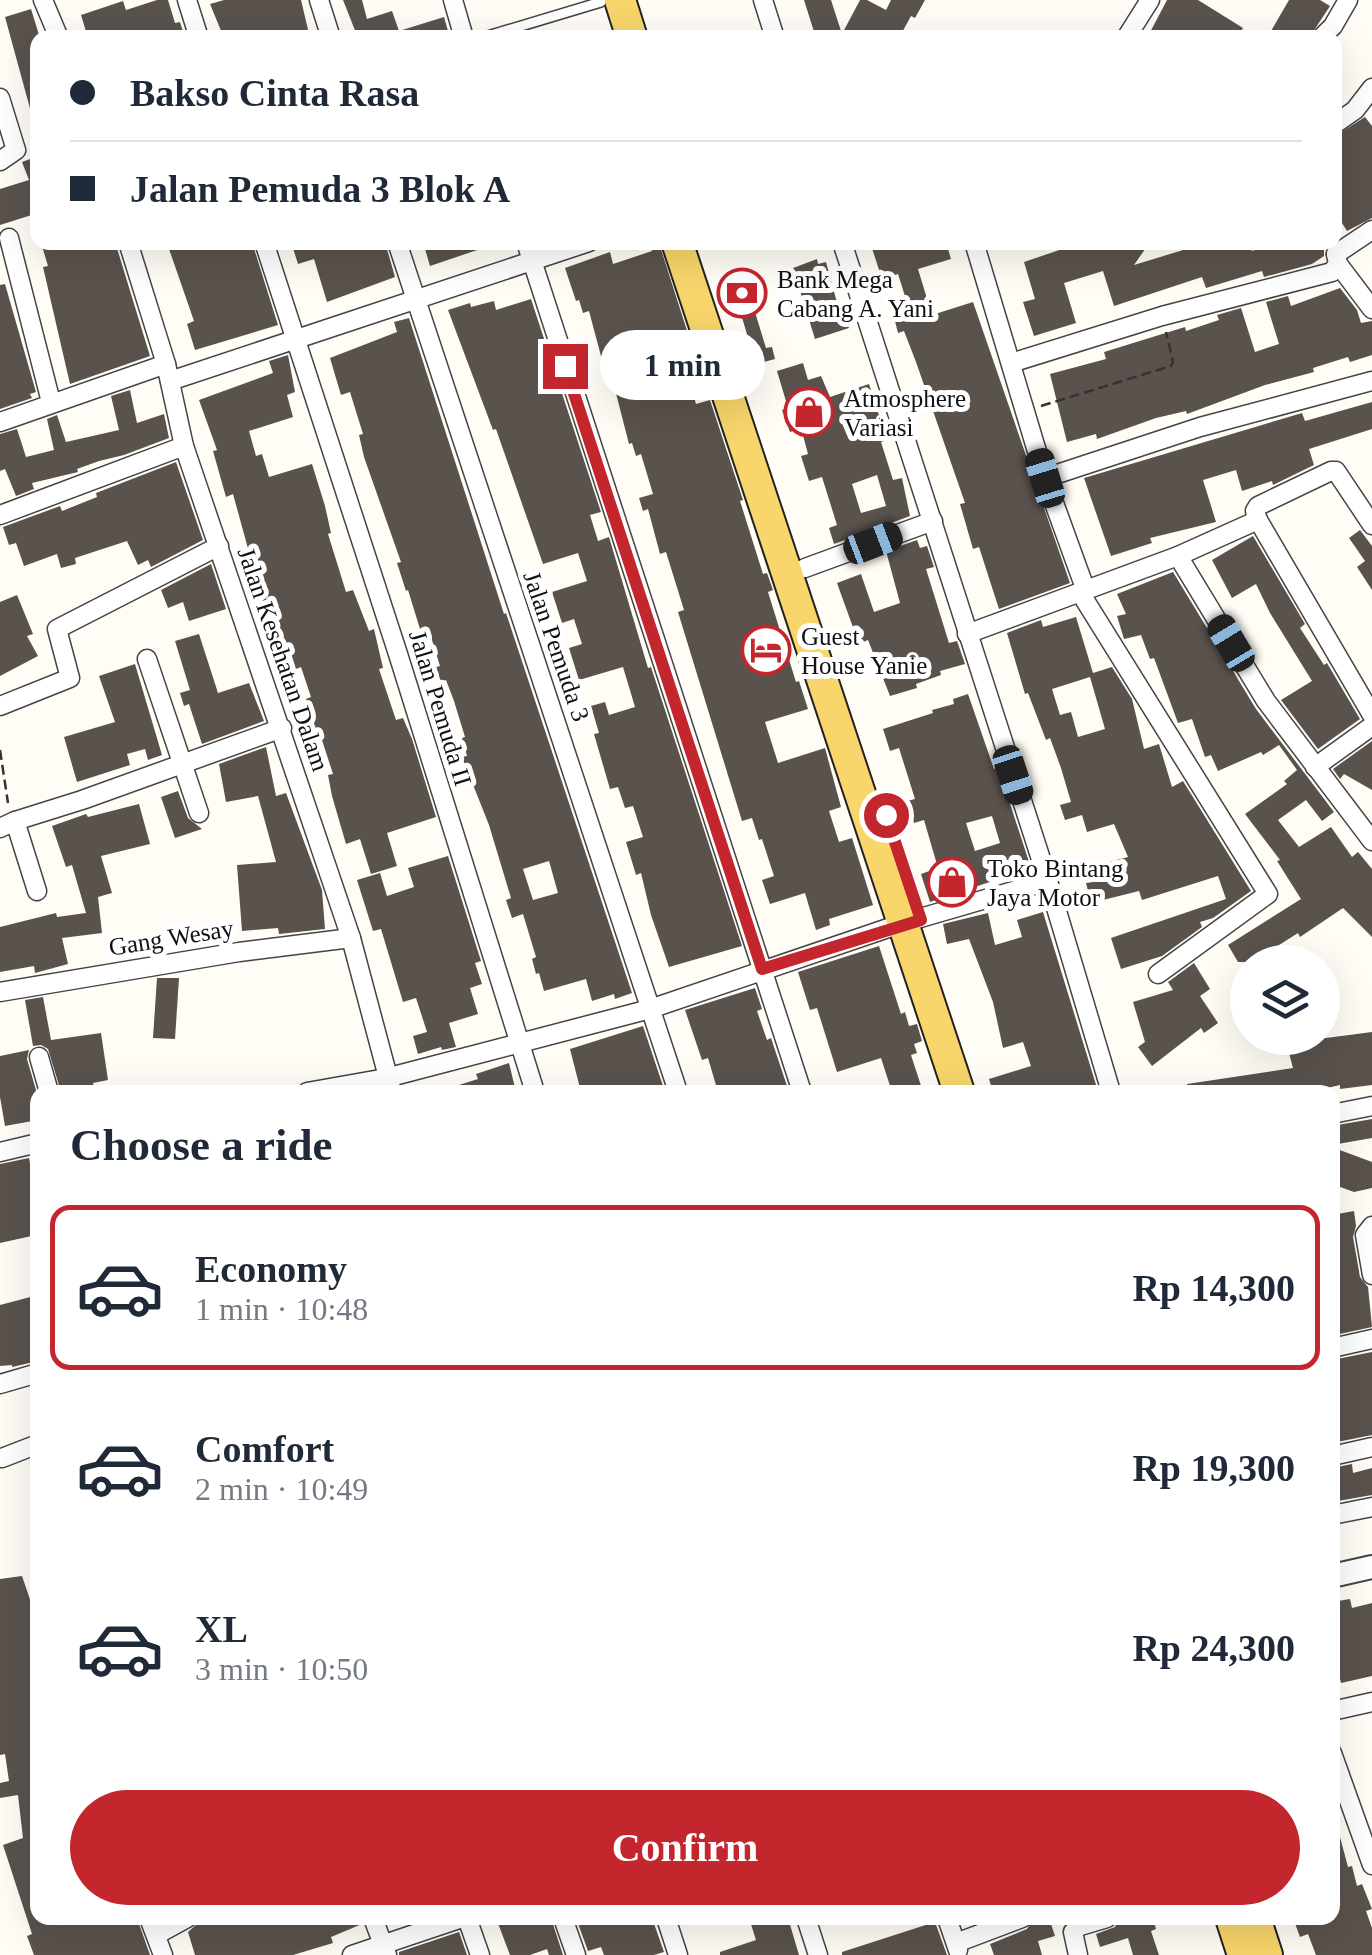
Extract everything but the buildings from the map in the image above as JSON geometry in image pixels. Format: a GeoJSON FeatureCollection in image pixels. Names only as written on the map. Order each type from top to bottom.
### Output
{"type":"FeatureCollection","features":[{"type":"Feature","properties":{"kind":"main road"},"geometry":{"type":"LineString","coordinates":[[607,1],[611,30]]}},
{"type":"Feature","properties":{"kind":"main road"},"geometry":{"type":"LineString","coordinates":[[607,1],[627,30]]}},
{"type":"Feature","properties":{"kind":"main road"},"geometry":{"type":"LineString","coordinates":[[680,250],[912,922],[976,1085]]}},
{"type":"Feature","properties":{"kind":"main road"},"geometry":{"type":"LineString","coordinates":[[701,250],[805,568],[957,1085]]}},
{"type":"Feature","properties":{"kind":"main road"},"geometry":{"type":"LineString","coordinates":[[1232,1925],[1242,1955]]}},
{"type":"Feature","properties":{"kind":"main road"},"geometry":{"type":"LineString","coordinates":[[1256,1925],[1267,1955]]}},
{"type":"Feature","properties":{"kind":"street"},"geometry":{"type":"LineString","coordinates":[[43,0],[56,30]]}},
{"type":"Feature","properties":{"kind":"street"},"geometry":{"type":"LineString","coordinates":[[187,0],[196,30]]}},
{"type":"Feature","properties":{"kind":"street"},"geometry":{"type":"LineString","coordinates":[[318,0],[328,30]]}},
{"type":"Feature","properties":{"kind":"street"},"geometry":{"type":"LineString","coordinates":[[453,0],[462,30]]}},
{"type":"Feature","properties":{"kind":"street"},"geometry":{"type":"LineString","coordinates":[[763,0],[772,30]]}},
{"type":"Feature","properties":{"kind":"street"},"geometry":{"type":"LineString","coordinates":[[1131,30],[1150,0]]}},
{"type":"Feature","properties":{"kind":"street"},"geometry":{"type":"LineString","coordinates":[[1329,30],[1348,0]]}},
{"type":"Feature","properties":{"kind":"street"},"geometry":{"type":"LineString","coordinates":[[1342,119],[1355,110],[1372,88]]}},
{"type":"Feature","properties":{"kind":"street"},"geometry":{"type":"LineString","coordinates":[[0,98],[16,150],[0,160]]}},
{"type":"Feature","properties":{"kind":"street"},"geometry":{"type":"LineString","coordinates":[[1342,249],[1372,230]]}},
{"type":"Feature","properties":{"kind":"street"},"geometry":{"type":"LineString","coordinates":[[10,238],[51,402]]}},
{"type":"Feature","properties":{"kind":"street","name":"Jalan Kesehatan Dalam"},"geometry":{"type":"LineString","coordinates":[[130,250],[168,372],[184,446],[351,938],[389,1085]]}},
{"type":"Feature","properties":{"kind":"street","name":"Jalan Pemuda II"},"geometry":{"type":"LineString","coordinates":[[267,250],[533,1085]]}},
{"type":"Feature","properties":{"kind":"street","name":"Jalan Pemuda 3"},"geometry":{"type":"LineString","coordinates":[[398,250],[676,1085]]}},
{"type":"Feature","properties":{"kind":"street"},"geometry":{"type":"LineString","coordinates":[[845,250],[1048,881],[1109,1085]]}},
{"type":"Feature","properties":{"kind":"street"},"geometry":{"type":"LineString","coordinates":[[977,250],[1045,478],[1084,592],[1268,894],[1158,974]]}},
{"type":"Feature","properties":{"kind":"street"},"geometry":{"type":"LineString","coordinates":[[0,422],[51,402],[295,339],[414,300],[528,251],[800,1085]]}},
{"type":"Feature","properties":{"kind":"street"},"geometry":{"type":"LineString","coordinates":[[1335,253],[1372,309]]}},
{"type":"Feature","properties":{"kind":"street"},"geometry":{"type":"LineString","coordinates":[[1011,363],[1162,316],[1332,272],[1335,253]]}},
{"type":"Feature","properties":{"kind":"street"},"geometry":{"type":"LineString","coordinates":[[1045,478],[1200,428],[1372,382]]}},
{"type":"Feature","properties":{"kind":"street"},"geometry":{"type":"LineString","coordinates":[[0,515],[184,446]]}},
{"type":"Feature","properties":{"kind":"street"},"geometry":{"type":"LineString","coordinates":[[1372,525],[1336,471],[1258,506],[1255,511],[1372,714]]}},
{"type":"Feature","properties":{"kind":"street"},"geometry":{"type":"LineString","coordinates":[[805,568],[932,520]]}},
{"type":"Feature","properties":{"kind":"street"},"geometry":{"type":"LineString","coordinates":[[967,634],[1178,556],[1258,520]]}},
{"type":"Feature","properties":{"kind":"street"},"geometry":{"type":"LineString","coordinates":[[0,706],[70,678],[57,628],[219,546]]}},
{"type":"Feature","properties":{"kind":"street"},"geometry":{"type":"LineString","coordinates":[[1178,556],[1266,700],[1372,841]]}},
{"type":"Feature","properties":{"kind":"street"},"geometry":{"type":"LineString","coordinates":[[147,658],[199,812]]}},
{"type":"Feature","properties":{"kind":"street"},"geometry":{"type":"LineString","coordinates":[[1315,766],[1372,726]]}},
{"type":"Feature","properties":{"kind":"street"},"geometry":{"type":"LineString","coordinates":[[36,891],[7,824],[282,728]]}},
{"type":"Feature","properties":{"kind":"street"},"geometry":{"type":"LineString","coordinates":[[389,1085],[650,1008],[762,969],[1048,881]]}},
{"type":"Feature","properties":{"kind":"street","name":"Gang Wesay"},"geometry":{"type":"LineString","coordinates":[[0,992],[239,952],[351,938]]}},
{"type":"Feature","properties":{"kind":"street"},"geometry":{"type":"LineString","coordinates":[[39,1057],[47,1085]]}},
{"type":"Feature","properties":{"kind":"street"},"geometry":{"type":"LineString","coordinates":[[1340,1112],[1372,1106]]}},
{"type":"Feature","properties":{"kind":"street"},"geometry":{"type":"LineString","coordinates":[[0,1152],[30,1146]]}},
{"type":"Feature","properties":{"kind":"street"},"geometry":{"type":"LineString","coordinates":[[1372,1226],[1366,1230],[1365,1242],[1372,1276]]}},
{"type":"Feature","properties":{"kind":"street"},"geometry":{"type":"LineString","coordinates":[[1340,1346],[1372,1339]]}},
{"type":"Feature","properties":{"kind":"street"},"geometry":{"type":"LineString","coordinates":[[0,1384],[30,1375]]}},
{"type":"Feature","properties":{"kind":"street"},"geometry":{"type":"LineString","coordinates":[[2,1458],[30,1447]]}},
{"type":"Feature","properties":{"kind":"street"},"geometry":{"type":"LineString","coordinates":[[1340,1454],[1372,1447]]}},
{"type":"Feature","properties":{"kind":"street"},"geometry":{"type":"LineString","coordinates":[[1340,1513],[1372,1507]]}},
{"type":"Feature","properties":{"kind":"street"},"geometry":{"type":"LineString","coordinates":[[1340,1574],[1372,1566]]}},
{"type":"Feature","properties":{"kind":"street"},"geometry":{"type":"LineString","coordinates":[[1340,1709],[1372,1702]]}},
{"type":"Feature","properties":{"kind":"street"},"geometry":{"type":"LineString","coordinates":[[1340,1770],[1364,1821],[1372,1865]]}},
{"type":"Feature","properties":{"kind":"street"},"geometry":{"type":"LineString","coordinates":[[376,1925],[386,1950]]}},
{"type":"Feature","properties":{"kind":"street"},"geometry":{"type":"LineString","coordinates":[[352,1955],[386,1950],[447,1925]]}},
{"type":"Feature","properties":{"kind":"street"},"geometry":{"type":"LineString","coordinates":[[467,1925],[480,1955]]}},
{"type":"Feature","properties":{"kind":"street"},"geometry":{"type":"LineString","coordinates":[[565,1925],[576,1955]]}},
{"type":"Feature","properties":{"kind":"street"},"geometry":{"type":"LineString","coordinates":[[668,1925],[678,1955]]}},
{"type":"Feature","properties":{"kind":"street"},"geometry":{"type":"LineString","coordinates":[[808,1925],[818,1955]]}},
{"type":"Feature","properties":{"kind":"street"},"geometry":{"type":"LineString","coordinates":[[949,1925],[957,1949],[1007,1925]]}},
{"type":"Feature","properties":{"kind":"street"},"geometry":{"type":"LineString","coordinates":[[1078,1955],[1073,1932],[1083,1925]]}},
{"type":"Feature","properties":{"kind":"street"},"geometry":{"type":"LineString","coordinates":[[152,1926],[163,1955]]}},
{"type":"Feature","properties":{"kind":"lane"},"geometry":{"type":"LineString","coordinates":[[508,30],[607,1]]}},
{"type":"Feature","properties":{"kind":"path"},"geometry":{"type":"LineString","coordinates":[[1025,411],[1171,366],[1174,362],[1162,316]]}},
{"type":"Feature","properties":{"kind":"path"},"geometry":{"type":"LineString","coordinates":[[0,750],[11,820],[7,824]]}},
{"type":"Feature","properties":{"kind":"place","name":"Bank Mega Cabang A. Yani"},"geometry":{"type":"Point","coordinates":[742,293]}},
{"type":"Feature","properties":{"kind":"place","name":"Atmosphere Variasi"},"geometry":{"type":"Point","coordinates":[809,412]}},
{"type":"Feature","properties":{"kind":"place","name":"Guest House Yanie"},"geometry":{"type":"Point","coordinates":[766,650]}},
{"type":"Feature","properties":{"kind":"place","name":"Toko Bintang Jaya Motor"},"geometry":{"type":"Point","coordinates":[952,882]}},
{"type":"Feature","properties":{"kind":"route"},"geometry":{"type":"LineString","coordinates":[[565,366],[762,969],[921,920],[886,815]]}}]}
